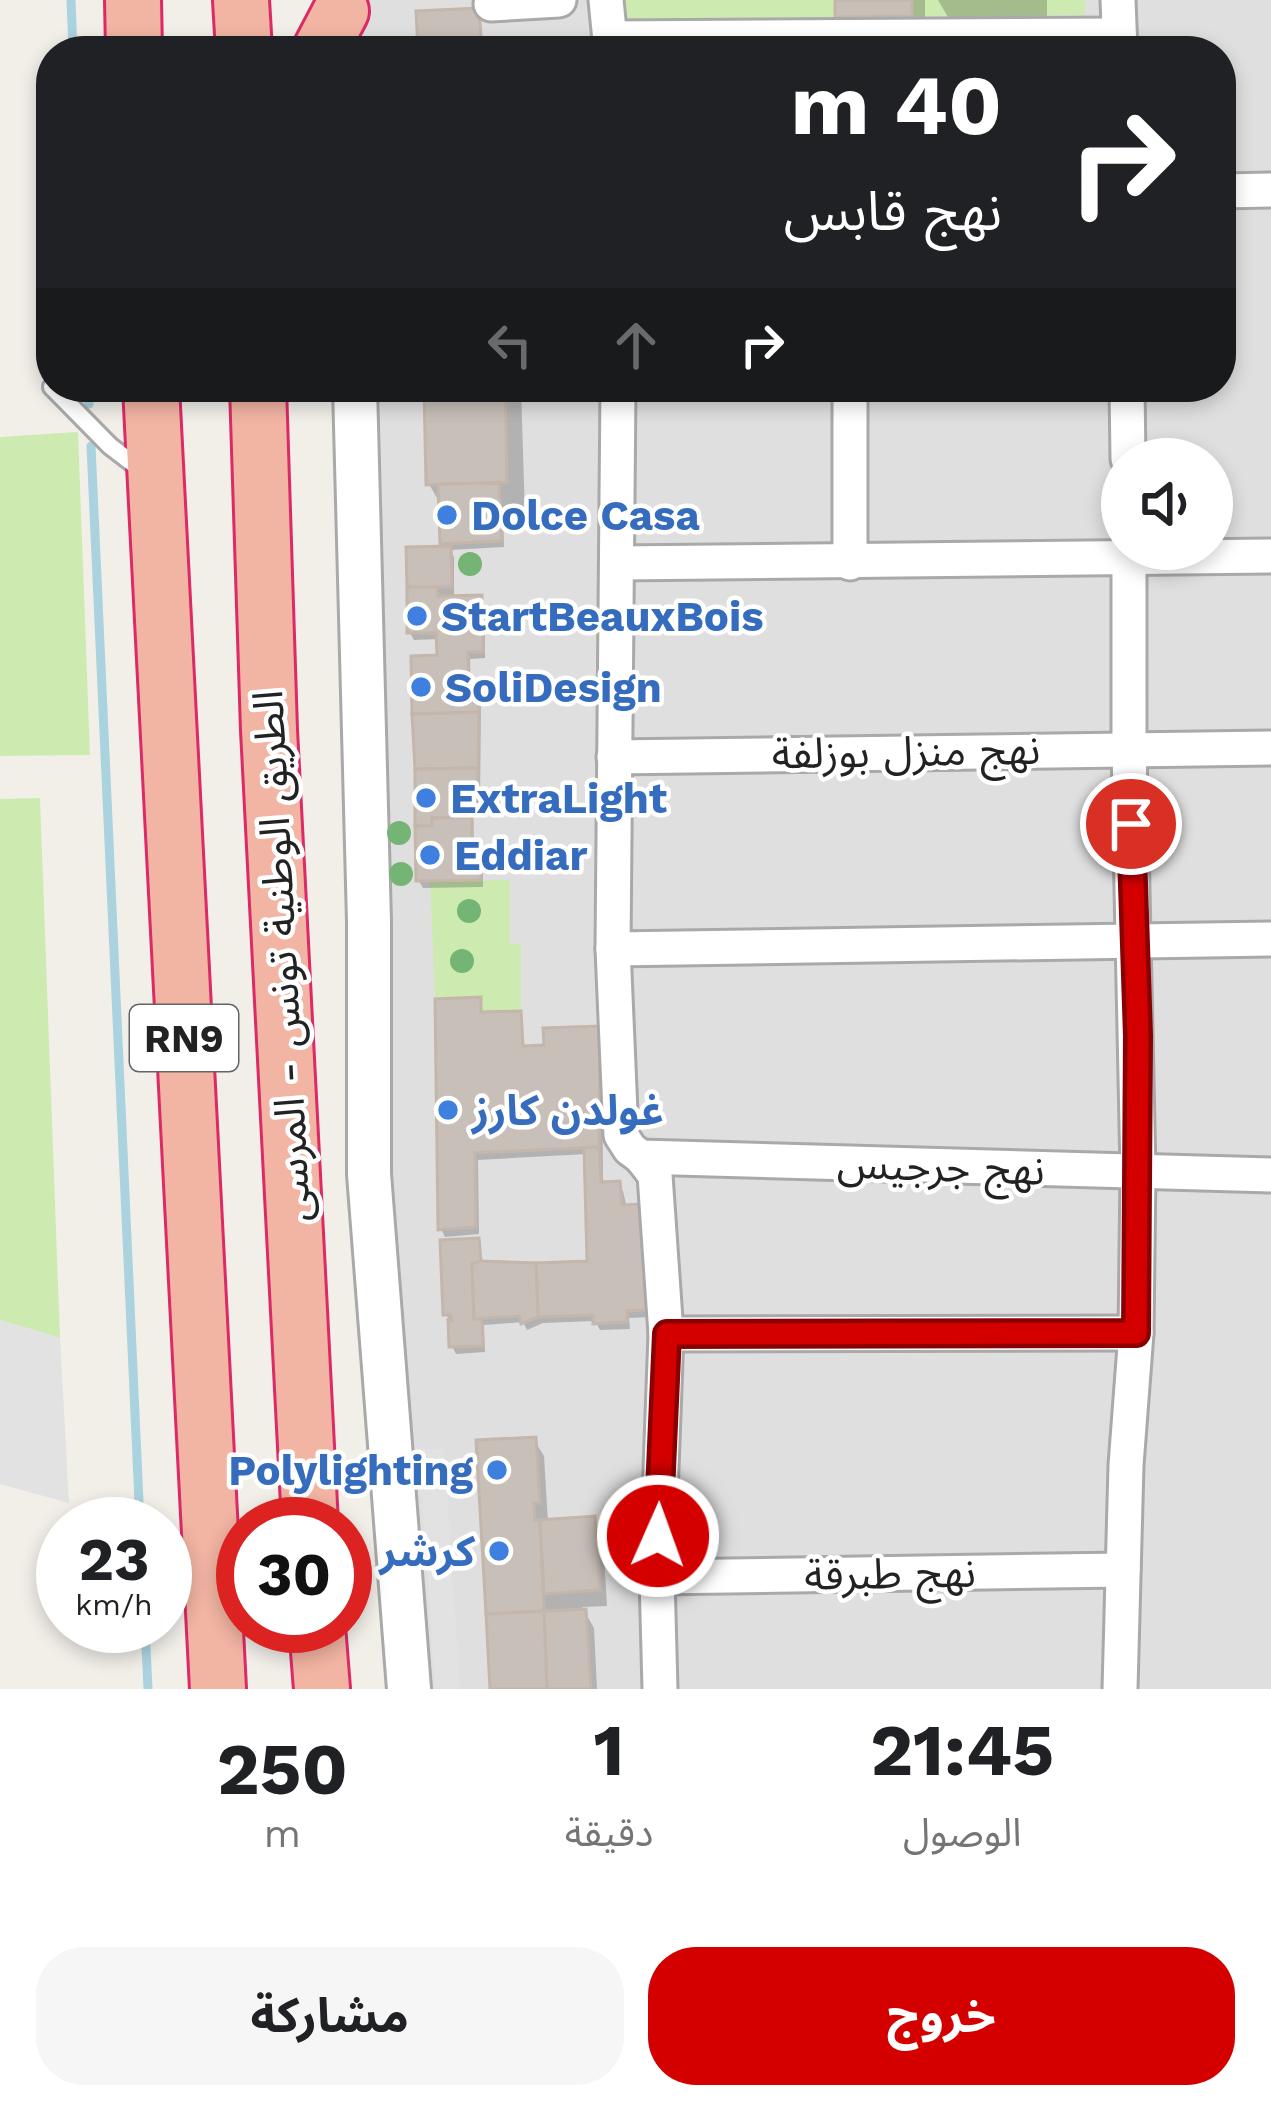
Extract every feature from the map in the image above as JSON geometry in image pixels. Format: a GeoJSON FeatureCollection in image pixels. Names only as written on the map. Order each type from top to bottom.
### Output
{"type":"FeatureCollection","features":[{"type":"Feature","properties":{"kind":"highway"},"geometry":{"type":"LineString","coordinates":[[133,0],[134,36]]}},
{"type":"Feature","properties":{"kind":"highway"},"geometry":{"type":"LineString","coordinates":[[241,0],[243,36]]}},
{"type":"Feature","properties":{"kind":"highway","name":"RN9"},"geometry":{"type":"LineString","coordinates":[[152,402],[218,1689]]}},
{"type":"Feature","properties":{"kind":"highway","name":"الطريق الوطنية تونس - المرسى"},"geometry":{"type":"LineString","coordinates":[[258,402],[269,730],[309,1497]]}},
{"type":"Feature","properties":{"kind":"highway"},"geometry":{"type":"LineString","coordinates":[[319,1653],[322,1689]]}},
{"type":"Feature","properties":{"kind":"street"},"geometry":{"type":"LineString","coordinates":[[491,4],[559,0]]}},
{"type":"Feature","properties":{"kind":"street"},"geometry":{"type":"LineString","coordinates":[[606,0],[609,36]]}},
{"type":"Feature","properties":{"kind":"street"},"geometry":{"type":"LineString","coordinates":[[1118,0],[1119,36]]}},
{"type":"Feature","properties":{"kind":"street"},"geometry":{"type":"LineString","coordinates":[[1236,190],[1271,190]]}},
{"type":"Feature","properties":{"kind":"street"},"geometry":{"type":"LineString","coordinates":[[355,402],[369,922],[370,1174],[409,1689]]}},
{"type":"Feature","properties":{"kind":"street"},"geometry":{"type":"LineString","coordinates":[[618,402],[613,949],[631,1146],[655,1175],[667,1334],[657,1577],[660,1689]]}},
{"type":"Feature","properties":{"kind":"street"},"geometry":{"type":"LineString","coordinates":[[850,402],[850,563]]}},
{"type":"Feature","properties":{"kind":"street"},"geometry":{"type":"LineString","coordinates":[[1126,402],[1127,438]]}},
{"type":"Feature","properties":{"kind":"street"},"geometry":{"type":"LineString","coordinates":[[618,563],[850,563],[1101,554]]}},
{"type":"Feature","properties":{"kind":"street"},"geometry":{"type":"LineString","coordinates":[[1233,555],[1271,556]]}},
{"type":"Feature","properties":{"kind":"street"},"geometry":{"type":"LineString","coordinates":[[1120,1689],[1136,1333],[1138,1172],[1130,570]]}},
{"type":"Feature","properties":{"kind":"street","name":"نهج منزل بوزلفة"},"geometry":{"type":"LineString","coordinates":[[614,758],[1271,748]]}},
{"type":"Feature","properties":{"kind":"street"},"geometry":{"type":"LineString","coordinates":[[613,949],[1271,940]]}},
{"type":"Feature","properties":{"kind":"street","name":"نهج جرجيس"},"geometry":{"type":"LineString","coordinates":[[631,1146],[1271,1175]]}},
{"type":"Feature","properties":{"kind":"street"},"geometry":{"type":"LineString","coordinates":[[667,1334],[1136,1333]]}},
{"type":"Feature","properties":{"kind":"street","name":"نهج طبرقة"},"geometry":{"type":"LineString","coordinates":[[657,1577],[1123,1570]]}},
{"type":"Feature","properties":{"kind":"lane"},"geometry":{"type":"LineString","coordinates":[[67,402],[110,446],[156,481]]}},
{"type":"Feature","properties":{"kind":"shaded area"},"geometry":{"type":"Polygon","coordinates":[[[328,0],[1271,0],[1271,1689],[417,1689],[350,402],[1236,402],[1236,36],[330,36],[328,0]]]}},
{"type":"Feature","properties":{"kind":"shaded area"},"geometry":{"type":"Polygon","coordinates":[[[0,1320],[60,1338],[69,1497],[47,1497],[0,1484],[0,1320]]]}},
{"type":"Feature","properties":{"kind":"shaded area"},"geometry":{"type":"Polygon","coordinates":[[[419,1449],[444,1449],[460,1689],[435,1689],[419,1449]]]}},
{"type":"Feature","properties":{"kind":"green space"},"geometry":{"type":"Polygon","coordinates":[[[617,0],[1085,0],[1085,15],[617,19],[617,0]]]}},
{"type":"Feature","properties":{"kind":"green space"},"geometry":{"type":"Polygon","coordinates":[[[78,432],[90,755],[0,756],[0,437],[78,432]]]}},
{"type":"Feature","properties":{"kind":"green space"},"geometry":{"type":"Polygon","coordinates":[[[40,798],[60,1338],[0,1320],[0,799],[40,798]]]}},
{"type":"Feature","properties":{"kind":"green space"},"geometry":{"type":"Polygon","coordinates":[[[510,880],[510,944],[521,944],[521,1011],[481,1012],[480,997],[435,999],[430,881],[510,880]]]}},
{"type":"Feature","properties":{"kind":"building"},"geometry":{"type":"Polygon","coordinates":[[[835,0],[912,0],[912,16],[835,17],[835,0]]]}},
{"type":"Feature","properties":{"kind":"building"},"geometry":{"type":"Polygon","coordinates":[[[479,8],[481,36],[417,36],[416,11],[479,8]]]}},
{"type":"Feature","properties":{"kind":"building"},"geometry":{"type":"Polygon","coordinates":[[[424,402],[505,402],[507,482],[426,485],[424,402]]]}},
{"type":"Feature","properties":{"kind":"building"},"geometry":{"type":"Polygon","coordinates":[[[499,483],[502,541],[440,544],[438,484],[499,483]]]}},
{"type":"Feature","properties":{"kind":"building"},"geometry":{"type":"Polygon","coordinates":[[[451,546],[452,587],[407,587],[406,547],[451,546]]]}},
{"type":"Feature","properties":{"kind":"building"},"geometry":{"type":"Polygon","coordinates":[[[407,587],[437,587],[438,596],[482,595],[483,652],[468,652],[469,695],[479,694],[479,712],[412,714],[411,656],[437,655],[436,633],[407,633],[407,587]]]}},
{"type":"Feature","properties":{"kind":"building"},"geometry":{"type":"Polygon","coordinates":[[[479,712],[478,768],[415,769],[412,714],[479,712]]]}},
{"type":"Feature","properties":{"kind":"building"},"geometry":{"type":"Polygon","coordinates":[[[478,768],[472,817],[432,818],[432,826],[415,826],[415,769],[478,768]]]}},
{"type":"Feature","properties":{"kind":"building"},"geometry":{"type":"Polygon","coordinates":[[[472,817],[472,848],[480,848],[481,880],[416,881],[415,826],[432,826],[432,818],[472,817]]]}},
{"type":"Feature","properties":{"kind":"building"},"geometry":{"type":"Polygon","coordinates":[[[481,997],[481,1012],[521,1011],[523,1046],[544,1045],[543,1028],[600,1026],[599,1147],[475,1153],[476,1227],[438,1230],[435,999],[481,997]]]}},
{"type":"Feature","properties":{"kind":"building"},"geometry":{"type":"Polygon","coordinates":[[[599,1147],[601,1182],[620,1181],[622,1205],[644,1204],[648,1310],[627,1311],[627,1322],[593,1324],[593,1315],[538,1317],[536,1263],[587,1261],[584,1148],[599,1147]]]}},
{"type":"Feature","properties":{"kind":"building"},"geometry":{"type":"Polygon","coordinates":[[[479,1238],[481,1261],[472,1264],[474,1319],[482,1318],[483,1346],[449,1347],[448,1320],[452,1321],[451,1315],[443,1315],[440,1240],[479,1238]]]}},
{"type":"Feature","properties":{"kind":"building"},"geometry":{"type":"Polygon","coordinates":[[[536,1263],[538,1317],[521,1324],[519,1316],[474,1319],[472,1264],[536,1263]]]}},
{"type":"Feature","properties":{"kind":"building"},"geometry":{"type":"Polygon","coordinates":[[[536,1437],[540,1503],[534,1503],[535,1520],[540,1520],[544,1611],[486,1614],[476,1440],[536,1437]]]}},
{"type":"Feature","properties":{"kind":"building"},"geometry":{"type":"Polygon","coordinates":[[[595,1516],[600,1590],[544,1594],[540,1520],[595,1516]]]}},
{"type":"Feature","properties":{"kind":"building"},"geometry":{"type":"Polygon","coordinates":[[[586,1609],[591,1689],[547,1689],[544,1611],[586,1609]]]}},
{"type":"Feature","properties":{"kind":"building"},"geometry":{"type":"Polygon","coordinates":[[[544,1611],[547,1689],[490,1689],[486,1614],[544,1611]]]}},
{"type":"Feature","properties":{"kind":"waterway"},"geometry":{"type":"LineString","coordinates":[[71,0],[72,36]]}},
{"type":"Feature","properties":{"kind":"waterway"},"geometry":{"type":"LineString","coordinates":[[91,446],[139,1497]]}},
{"type":"Feature","properties":{"kind":"waterway"},"geometry":{"type":"LineString","coordinates":[[146,1653],[148,1689]]}},
{"type":"Feature","properties":{"kind":"place","name":"Dolce Casa"},"geometry":{"type":"Point","coordinates":[447,515]}},
{"type":"Feature","properties":{"kind":"place","name":"StartBeauxBois"},"geometry":{"type":"Point","coordinates":[417,616]}},
{"type":"Feature","properties":{"kind":"place","name":"SoliDesign"},"geometry":{"type":"Point","coordinates":[421,687]}},
{"type":"Feature","properties":{"kind":"place","name":"ExtraLight"},"geometry":{"type":"Point","coordinates":[426,798]}},
{"type":"Feature","properties":{"kind":"place","name":"Eddiar"},"geometry":{"type":"Point","coordinates":[430,855]}},
{"type":"Feature","properties":{"kind":"place","name":"غولدن كارز"},"geometry":{"type":"Point","coordinates":[448,1110]}},
{"type":"Feature","properties":{"kind":"place","name":"Polylighting"},"geometry":{"type":"Point","coordinates":[497,1470]}},
{"type":"Feature","properties":{"kind":"place","name":"كرشر"},"geometry":{"type":"Point","coordinates":[499,1551]}},
{"type":"Feature","properties":{"kind":"route"},"geometry":{"type":"LineString","coordinates":[[658,1536],[667,1334],[1136,1333],[1138,1036],[1131,824]]}}]}
